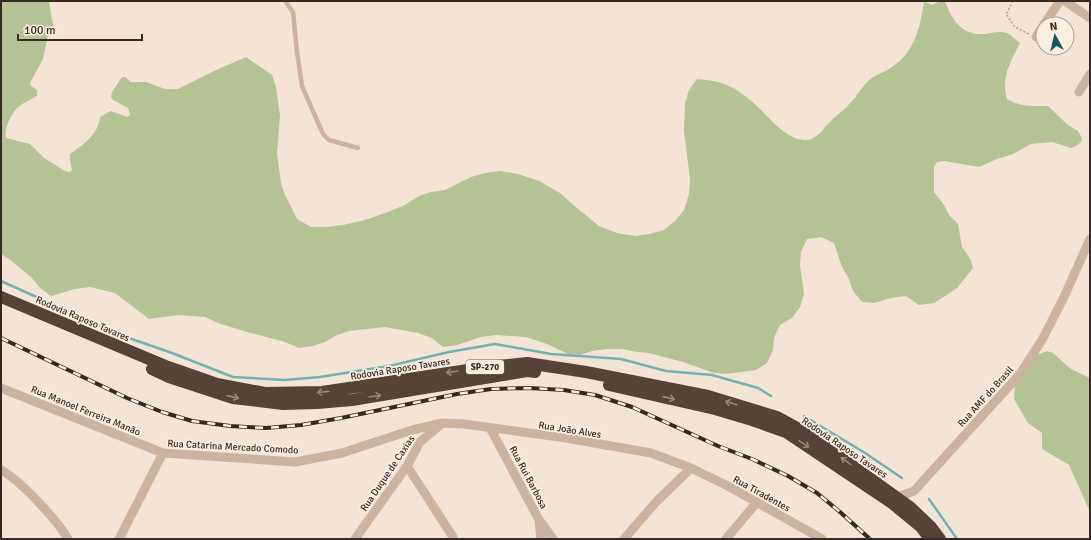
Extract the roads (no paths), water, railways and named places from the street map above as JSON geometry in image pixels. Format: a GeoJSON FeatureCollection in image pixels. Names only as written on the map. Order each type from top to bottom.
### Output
{"type":"FeatureCollection","features":[{"type":"Feature","properties":{"kind":"highway","name":"Rodovia Raposo Tavares"},"geometry":{"type":"LineString","coordinates":[[1,297],[168,367],[217,384],[265,393],[322,392],[488,367],[527,363],[586,372],[708,396],[777,417],[810,435],[897,496],[932,527],[940,539]]}},
{"type":"Feature","properties":{"kind":"highway","name":"Rodovia Raposo Tavares"},"geometry":{"type":"LineString","coordinates":[[1,306],[169,376],[233,398],[283,404],[352,400],[527,371],[588,380],[715,409],[786,432],[892,504],[920,528],[930,539]]}},
{"type":"Feature","properties":{"kind":"street"},"geometry":{"type":"LineString","coordinates":[[1050,16],[1060,1]]}},
{"type":"Feature","properties":{"kind":"street"},"geometry":{"type":"LineString","coordinates":[[1065,1],[1090,18]]}},
{"type":"Feature","properties":{"kind":"street"},"geometry":{"type":"LineString","coordinates":[[1079,92],[1090,74]]}},
{"type":"Feature","properties":{"kind":"street","name":"Rua AMF do Brasil"},"geometry":{"type":"LineString","coordinates":[[914,491],[1020,374],[1042,340],[1064,297],[1090,239]]}},
{"type":"Feature","properties":{"kind":"street","name":"Rua Manoel Ferreira Manão"},"geometry":{"type":"LineString","coordinates":[[1,388],[163,453]]}},
{"type":"Feature","properties":{"kind":"street","name":"Rua Catarina Mercado Comodo"},"geometry":{"type":"LineString","coordinates":[[119,539],[163,453],[295,462],[342,454],[412,430],[442,423]]}},
{"type":"Feature","properties":{"kind":"street","name":"Rua João Alves"},"geometry":{"type":"LineString","coordinates":[[442,423],[464,424],[566,438],[651,453],[691,468]]}},
{"type":"Feature","properties":{"kind":"street","name":"Rua Duque de Caxias"},"geometry":{"type":"LineString","coordinates":[[355,539],[407,466],[420,442],[442,423]]}},
{"type":"Feature","properties":{"kind":"street","name":"Rua Rui Barbosa"},"geometry":{"type":"LineString","coordinates":[[490,428],[539,520],[541,539]]}},
{"type":"Feature","properties":{"kind":"street"},"geometry":{"type":"LineString","coordinates":[[407,466],[453,538]]}},
{"type":"Feature","properties":{"kind":"street"},"geometry":{"type":"LineString","coordinates":[[624,539],[656,502],[691,468]]}},
{"type":"Feature","properties":{"kind":"street","name":"Rua Tiradentes"},"geometry":{"type":"LineString","coordinates":[[691,468],[728,486],[822,539]]}},
{"type":"Feature","properties":{"kind":"street"},"geometry":{"type":"LineString","coordinates":[[1,470],[8,473],[34,498],[64,532],[68,539]]}},
{"type":"Feature","properties":{"kind":"street"},"geometry":{"type":"LineString","coordinates":[[897,496],[914,491],[915,511]]}},
{"type":"Feature","properties":{"kind":"street"},"geometry":{"type":"LineString","coordinates":[[726,539],[756,502]]}},
{"type":"Feature","properties":{"kind":"street"},"geometry":{"type":"LineString","coordinates":[[539,520],[553,539]]}},
{"type":"Feature","properties":{"kind":"lane"},"geometry":{"type":"LineString","coordinates":[[285,1],[293,12],[302,86],[324,134],[329,140],[358,148]]}},
{"type":"Feature","properties":{"kind":"waterway"},"geometry":{"type":"LineString","coordinates":[[1,281],[103,327]]}},
{"type":"Feature","properties":{"kind":"waterway"},"geometry":{"type":"LineString","coordinates":[[126,337],[233,377],[285,380],[320,377],[389,366],[449,352],[495,344],[551,354],[621,359],[666,371],[712,375],[758,388],[771,396]]}},
{"type":"Feature","properties":{"kind":"waterway"},"geometry":{"type":"LineString","coordinates":[[804,416],[865,453],[902,478]]}},
{"type":"Feature","properties":{"kind":"waterway"},"geometry":{"type":"LineString","coordinates":[[929,499],[957,539]]}},
{"type":"Feature","properties":{"kind":"railway"},"geometry":{"type":"LineString","coordinates":[[1,338],[127,398],[162,412],[192,421],[230,426],[266,428],[301,425],[457,394],[491,389],[529,388],[564,390],[595,395],[632,407],[788,476],[817,493],[870,539]]}}]}
